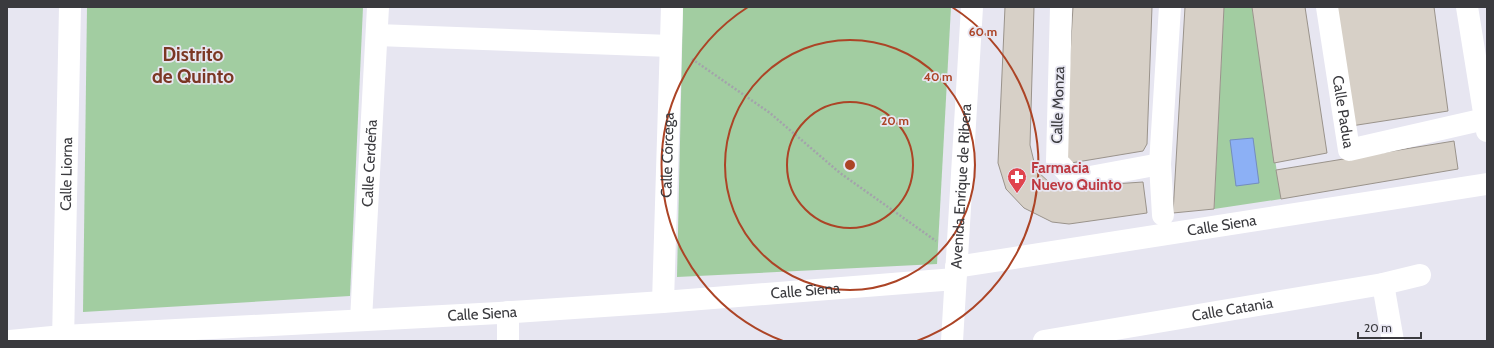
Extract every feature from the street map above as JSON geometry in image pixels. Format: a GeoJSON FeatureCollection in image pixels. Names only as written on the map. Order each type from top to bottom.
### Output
{"type":"FeatureCollection","features":[{"type":"Feature","properties":{"kind":"street","name":"Calle Liorna"},"geometry":{"type":"LineString","coordinates":[[63,338],[70,7]]}},
{"type":"Feature","properties":{"kind":"street","name":"Calle Cerdeña"},"geometry":{"type":"LineString","coordinates":[[361,320],[378,7]]}},
{"type":"Feature","properties":{"kind":"street","name":"Calle Córcega"},"geometry":{"type":"LineString","coordinates":[[663,302],[680,52],[672,7]]}},
{"type":"Feature","properties":{"kind":"street","name":"Avenida Enrique de Ribera"},"geometry":{"type":"LineString","coordinates":[[952,341],[972,7]]}},
{"type":"Feature","properties":{"kind":"street","name":"Calle Monza"},"geometry":{"type":"LineString","coordinates":[[1061,7],[1057,161],[1074,180],[1160,164]]}},
{"type":"Feature","properties":{"kind":"street"},"geometry":{"type":"LineString","coordinates":[[1163,215],[1160,164],[1170,7]]}},
{"type":"Feature","properties":{"kind":"street","name":"Calle Padua"},"geometry":{"type":"LineString","coordinates":[[1326,7],[1349,150],[1486,125]]}},
{"type":"Feature","properties":{"kind":"street"},"geometry":{"type":"LineString","coordinates":[[1467,7],[1486,125]]}},
{"type":"Feature","properties":{"kind":"street"},"geometry":{"type":"LineString","coordinates":[[377,35],[680,52]]}},
{"type":"Feature","properties":{"kind":"street","name":"Calle Siena"},"geometry":{"type":"LineString","coordinates":[[10,341],[663,302],[955,273],[1487,184]]}},
{"type":"Feature","properties":{"kind":"street","name":"Calle Catania"},"geometry":{"type":"LineString","coordinates":[[1044,341],[1383,284],[1420,275]]}},
{"type":"Feature","properties":{"kind":"street"},"geometry":{"type":"LineString","coordinates":[[1383,284],[1393,341]]}},
{"type":"Feature","properties":{"kind":"street"},"geometry":{"type":"LineString","coordinates":[[508,312],[508,341]]}},
{"type":"Feature","properties":{"kind":"path"},"geometry":{"type":"LineString","coordinates":[[680,52],[770,113],[840,173],[938,242]]}},
{"type":"Feature","properties":{"kind":"green space"},"geometry":{"type":"Polygon","coordinates":[[[87,7],[363,7],[350,296],[83,312],[87,7]]]}},
{"type":"Feature","properties":{"kind":"green space"},"geometry":{"type":"Polygon","coordinates":[[[683,7],[951,7],[937,264],[677,277],[683,7]]]}},
{"type":"Feature","properties":{"kind":"green space"},"geometry":{"type":"Polygon","coordinates":[[[1224,7],[1252,7],[1281,199],[1214,209],[1224,7]]]}},
{"type":"Feature","properties":{"kind":"water"},"geometry":{"type":"Polygon","coordinates":[[[1253,138],[1259,183],[1236,186],[1230,140],[1253,138]]]}},
{"type":"Feature","properties":{"kind":"building"},"geometry":{"type":"Polygon","coordinates":[[[1005,7],[1034,7],[1030,145],[1036,170],[1051,184],[1069,187],[1143,182],[1147,213],[1069,224],[1052,222],[1024,208],[1006,189],[998,163],[1005,7]]]}},
{"type":"Feature","properties":{"kind":"building"},"geometry":{"type":"Polygon","coordinates":[[[1073,7],[1152,7],[1147,144],[1143,151],[1071,163],[1064,151],[1073,7]]]}},
{"type":"Feature","properties":{"kind":"building"},"geometry":{"type":"Polygon","coordinates":[[[1185,7],[1224,7],[1214,209],[1173,213],[1185,7]]]}},
{"type":"Feature","properties":{"kind":"building"},"geometry":{"type":"Polygon","coordinates":[[[1252,7],[1305,7],[1327,153],[1274,163],[1252,7]]]}},
{"type":"Feature","properties":{"kind":"building"},"geometry":{"type":"Polygon","coordinates":[[[1335,7],[1434,7],[1448,111],[1351,126],[1335,7]]]}},
{"type":"Feature","properties":{"kind":"building"},"geometry":{"type":"Polygon","coordinates":[[[1454,141],[1458,169],[1281,199],[1276,170],[1454,141]]]}},
{"type":"Feature","properties":{"kind":"place","name":"Farmacia Nuevo Quinto"},"geometry":{"type":"Point","coordinates":[1017,194]}},
{"type":"Feature","properties":{"kind":"district","name":"Distrito de Quinto"},"geometry":{"type":"Point","coordinates":[193,65]}}]}
